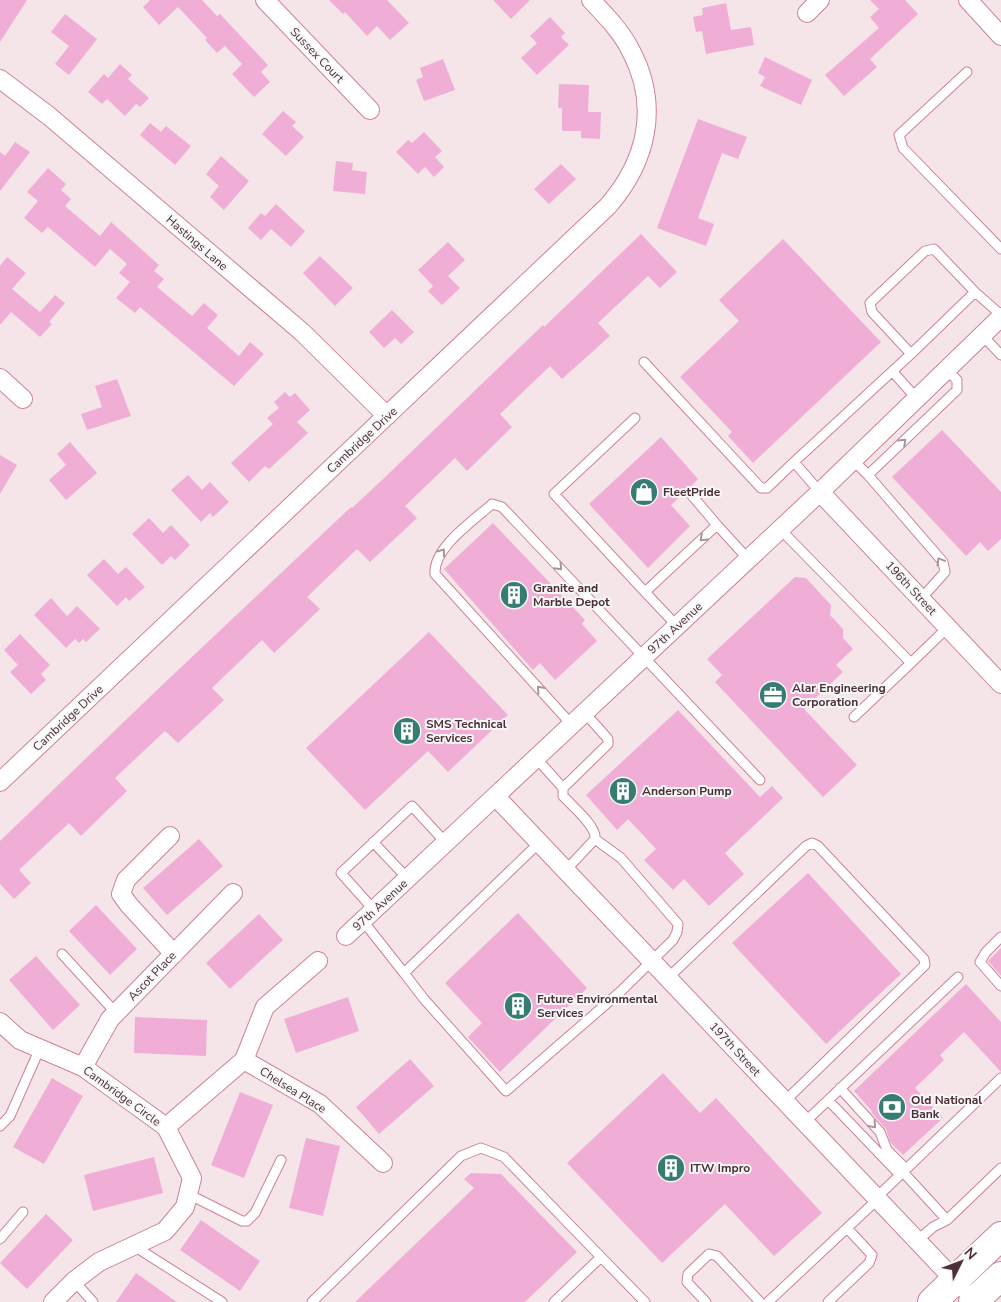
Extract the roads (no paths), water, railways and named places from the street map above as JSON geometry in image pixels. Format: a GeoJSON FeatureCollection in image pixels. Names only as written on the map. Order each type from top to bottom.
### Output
{"type":"FeatureCollection","features":[{"type":"Feature","properties":{"kind":"main road"},"geometry":{"type":"LineString","coordinates":[[932,1302],[1001,1236]]}},
{"type":"Feature","properties":{"kind":"main road"},"geometry":{"type":"LineString","coordinates":[[974,1301],[1001,1276]]}},
{"type":"Feature","properties":{"kind":"street","name":"Sussex Court"},"geometry":{"type":"LineString","coordinates":[[265,0],[370,110]]}},
{"type":"Feature","properties":{"kind":"street","name":"Cambridge Drive"},"geometry":{"type":"LineString","coordinates":[[0,782],[608,206],[622,190],[638,161],[645,134],[645,96],[635,59],[619,32],[591,0]]}},
{"type":"Feature","properties":{"kind":"street"},"geometry":{"type":"LineString","coordinates":[[807,13],[820,0]]}},
{"type":"Feature","properties":{"kind":"street"},"geometry":{"type":"LineString","coordinates":[[968,0],[1001,36]]}},
{"type":"Feature","properties":{"kind":"street","name":"Hastings Lane"},"geometry":{"type":"LineString","coordinates":[[0,79],[49,116],[302,332],[387,416]]}},
{"type":"Feature","properties":{"kind":"street","name":"97th Avenue"},"geometry":{"type":"LineString","coordinates":[[346,936],[780,530],[1001,316]]}},
{"type":"Feature","properties":{"kind":"street"},"geometry":{"type":"LineString","coordinates":[[0,378],[23,399]]}},
{"type":"Feature","properties":{"kind":"street","name":"196th Street"},"geometry":{"type":"LineString","coordinates":[[820,492],[1001,684]]}},
{"type":"Feature","properties":{"kind":"street","name":"197th Street"},"geometry":{"type":"LineString","coordinates":[[496,797],[974,1301]]}},
{"type":"Feature","properties":{"kind":"street"},"geometry":{"type":"LineString","coordinates":[[170,836],[126,880],[121,894],[174,954]]}},
{"type":"Feature","properties":{"kind":"street","name":"Ascot Place"},"geometry":{"type":"LineString","coordinates":[[83,1067],[110,1019],[233,893]]}},
{"type":"Feature","properties":{"kind":"street"},"geometry":{"type":"LineString","coordinates":[[53,1302],[74,1281],[99,1262],[165,1232],[185,1207],[192,1178],[166,1127],[244,1060],[265,1007],[318,961]]}},
{"type":"Feature","properties":{"kind":"street","name":"Cambridge Circle"},"geometry":{"type":"LineString","coordinates":[[0,1022],[20,1040],[83,1067],[166,1127]]}},
{"type":"Feature","properties":{"kind":"street","name":"Chelsea Place"},"geometry":{"type":"LineString","coordinates":[[244,1060],[320,1104],[383,1163]]}},
{"type":"Feature","properties":{"kind":"lane"},"geometry":{"type":"LineString","coordinates":[[967,72],[899,135],[903,148],[1001,249]]}},
{"type":"Feature","properties":{"kind":"lane"},"geometry":{"type":"LineString","coordinates":[[911,354],[872,312],[870,303],[925,251],[934,249],[1001,316]]}},
{"type":"Feature","properties":{"kind":"lane"},"geometry":{"type":"LineString","coordinates":[[644,362],[761,488],[767,488],[893,372],[975,292]]}},
{"type":"Feature","properties":{"kind":"lane"},"geometry":{"type":"LineString","coordinates":[[982,335],[1001,355]]}},
{"type":"Feature","properties":{"kind":"lane"},"geometry":{"type":"LineString","coordinates":[[868,476],[957,390],[957,380],[947,370]]}},
{"type":"Feature","properties":{"kind":"lane"},"geometry":{"type":"LineString","coordinates":[[893,372],[917,398]]}},
{"type":"Feature","properties":{"kind":"lane"},"geometry":{"type":"LineString","coordinates":[[635,418],[554,494],[677,626]]}},
{"type":"Feature","properties":{"kind":"lane"},"geometry":{"type":"LineString","coordinates":[[853,460],[943,562],[945,572],[920,598]]}},
{"type":"Feature","properties":{"kind":"lane"},"geometry":{"type":"LineString","coordinates":[[794,462],[820,492]]}},
{"type":"Feature","properties":{"kind":"lane"},"geometry":{"type":"LineString","coordinates":[[689,492],[748,559]]}},
{"type":"Feature","properties":{"kind":"lane"},"geometry":{"type":"LineString","coordinates":[[563,788],[608,744],[608,739],[579,719],[435,574],[437,558],[443,548],[492,504],[502,507],[760,780]]}},
{"type":"Feature","properties":{"kind":"lane"},"geometry":{"type":"LineString","coordinates":[[645,592],[717,525]]}},
{"type":"Feature","properties":{"kind":"lane"},"geometry":{"type":"LineString","coordinates":[[780,530],[911,663]]}},
{"type":"Feature","properties":{"kind":"lane"},"geometry":{"type":"LineString","coordinates":[[854,717],[948,627]]}},
{"type":"Feature","properties":{"kind":"lane"},"geometry":{"type":"LineString","coordinates":[[446,843],[412,806],[341,873],[404,973],[424,999],[506,1091],[620,992],[673,940],[678,924],[621,858],[595,839],[593,829],[563,796],[563,788],[536,759]]}},
{"type":"Feature","properties":{"kind":"lane"},"geometry":{"type":"LineString","coordinates":[[566,870],[595,839]]}},
{"type":"Feature","properties":{"kind":"lane"},"geometry":{"type":"LineString","coordinates":[[373,842],[408,879]]}},
{"type":"Feature","properties":{"kind":"lane"},"geometry":{"type":"LineString","coordinates":[[404,973],[540,842]]}},
{"type":"Feature","properties":{"kind":"lane"},"geometry":{"type":"LineString","coordinates":[[668,978],[806,846],[812,843],[818,846],[924,958],[925,965],[785,1101]]}},
{"type":"Feature","properties":{"kind":"lane"},"geometry":{"type":"LineString","coordinates":[[1001,937],[986,952],[980,962],[1001,986]]}},
{"type":"Feature","properties":{"kind":"lane"},"geometry":{"type":"LineString","coordinates":[[62,954],[116,1013]]}},
{"type":"Feature","properties":{"kind":"lane"},"geometry":{"type":"LineString","coordinates":[[805,1122],[958,977]]}},
{"type":"Feature","properties":{"kind":"lane"},"geometry":{"type":"LineString","coordinates":[[0,1126],[10,1116],[40,1048]]}},
{"type":"Feature","properties":{"kind":"lane"},"geometry":{"type":"LineString","coordinates":[[768,1302],[1001,1078]]}},
{"type":"Feature","properties":{"kind":"lane"},"geometry":{"type":"LineString","coordinates":[[840,1088],[880,1132],[887,1150],[903,1172]]}},
{"type":"Feature","properties":{"kind":"lane"},"geometry":{"type":"LineString","coordinates":[[828,1100],[903,1172],[947,1220]]}},
{"type":"Feature","properties":{"kind":"lane"},"geometry":{"type":"LineString","coordinates":[[312,1302],[462,1156],[482,1148],[504,1157],[645,1302]]}},
{"type":"Feature","properties":{"kind":"lane"},"geometry":{"type":"LineString","coordinates":[[188,1194],[242,1221],[247,1221],[255,1213],[281,1160]]}},
{"type":"Feature","properties":{"kind":"lane"},"geometry":{"type":"LineString","coordinates":[[917,1241],[933,1227],[947,1220],[1001,1168]]}},
{"type":"Feature","properties":{"kind":"lane"},"geometry":{"type":"LineString","coordinates":[[0,1238],[22,1212]]}},
{"type":"Feature","properties":{"kind":"lane"},"geometry":{"type":"LineString","coordinates":[[828,1302],[869,1263],[872,1255],[847,1228]]}},
{"type":"Feature","properties":{"kind":"lane"},"geometry":{"type":"LineString","coordinates":[[134,1246],[222,1302]]}},
{"type":"Feature","properties":{"kind":"lane"},"geometry":{"type":"LineString","coordinates":[[706,1302],[687,1282],[688,1274],[709,1254],[717,1256],[760,1302]]}},
{"type":"Feature","properties":{"kind":"lane"},"geometry":{"type":"LineString","coordinates":[[554,1302],[601,1257]]}},
{"type":"Feature","properties":{"kind":"lane"},"geometry":{"type":"LineString","coordinates":[[74,1281],[93,1302]]}},
{"type":"Feature","properties":{"kind":"place","name":"FleetPride"},"geometry":{"type":"Point","coordinates":[644,492]}},
{"type":"Feature","properties":{"kind":"place","name":"Granite and Marble Depot"},"geometry":{"type":"Point","coordinates":[514,595]}},
{"type":"Feature","properties":{"kind":"place","name":"Alar Engineering Corporation"},"geometry":{"type":"Point","coordinates":[773,695]}},
{"type":"Feature","properties":{"kind":"place","name":"SMS Technical Services"},"geometry":{"type":"Point","coordinates":[407,731]}},
{"type":"Feature","properties":{"kind":"place","name":"Anderson Pump"},"geometry":{"type":"Point","coordinates":[623,791]}},
{"type":"Feature","properties":{"kind":"place","name":"Future Environmental Services"},"geometry":{"type":"Point","coordinates":[518,1006]}},
{"type":"Feature","properties":{"kind":"place","name":"Old National Bank"},"geometry":{"type":"Point","coordinates":[892,1107]}},
{"type":"Feature","properties":{"kind":"place","name":"ITW Impro"},"geometry":{"type":"Point","coordinates":[671,1168]}}]}
